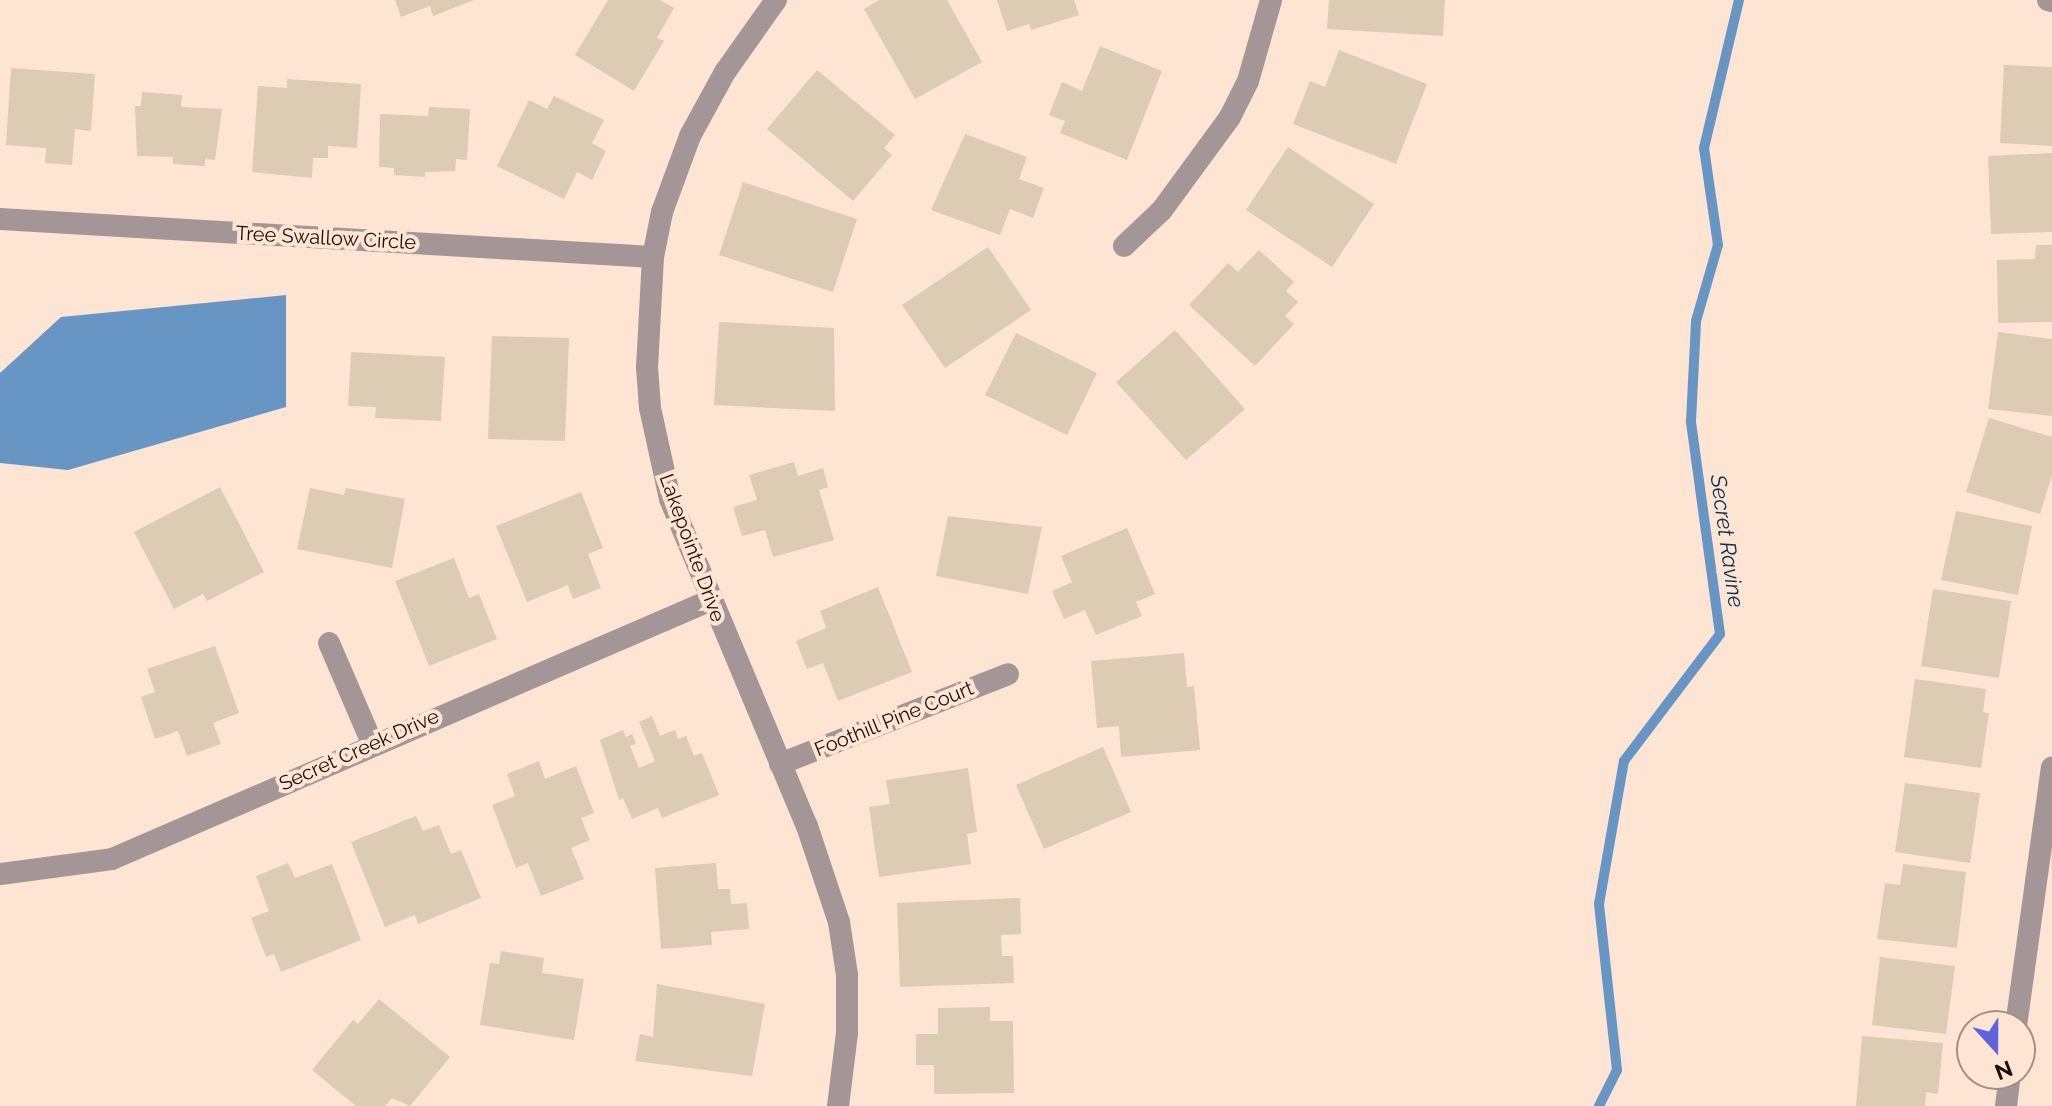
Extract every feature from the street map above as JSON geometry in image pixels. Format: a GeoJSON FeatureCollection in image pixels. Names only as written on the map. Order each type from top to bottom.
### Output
{"type":"FeatureCollection","features":[{"type":"Feature","properties":{"kind":"street","name":"Lakepointe Drive"},"geometry":{"type":"LineString","coordinates":[[776,0],[725,72],[690,136],[662,212],[653,257],[650,408],[670,499],[780,764],[839,922],[847,975],[847,1033],[838,1106]]}},
{"type":"Feature","properties":{"kind":"street"},"geometry":{"type":"LineString","coordinates":[[1124,246],[1162,210],[1230,117],[1248,81],[1271,0]]}},
{"type":"Feature","properties":{"kind":"street","name":"Tree Swallow Circle"},"geometry":{"type":"LineString","coordinates":[[0,219],[653,257]]}},
{"type":"Feature","properties":{"kind":"street","name":"Secret Creek Drive"},"geometry":{"type":"LineString","coordinates":[[0,874],[112,859],[372,743],[711,600]]}},
{"type":"Feature","properties":{"kind":"street"},"geometry":{"type":"LineString","coordinates":[[329,643],[372,743]]}},
{"type":"Feature","properties":{"kind":"street","name":"Foothill Pine Court"},"geometry":{"type":"LineString","coordinates":[[780,764],[1008,674]]}},
{"type":"Feature","properties":{"kind":"street"},"geometry":{"type":"LineString","coordinates":[[2018,1010],[2052,767]]}},
{"type":"Feature","properties":{"kind":"water"},"geometry":{"type":"Polygon","coordinates":[[[286,295],[286,407],[68,470],[0,463],[0,373],[61,317],[286,295]]]}},
{"type":"Feature","properties":{"kind":"building"},"geometry":{"type":"Polygon","coordinates":[[[395,0],[474,0],[433,16],[430,6],[401,17],[395,0]]]}},
{"type":"Feature","properties":{"kind":"building"},"geometry":{"type":"Polygon","coordinates":[[[608,0],[660,0],[674,8],[657,38],[664,41],[634,91],[575,55],[608,0]]]}},
{"type":"Feature","properties":{"kind":"building"},"geometry":{"type":"Polygon","coordinates":[[[879,0],[947,0],[982,62],[915,99],[864,9],[879,0]]]}},
{"type":"Feature","properties":{"kind":"building"},"geometry":{"type":"Polygon","coordinates":[[[997,0],[1074,0],[1079,15],[1031,30],[1029,24],[1007,31],[997,0]]]}},
{"type":"Feature","properties":{"kind":"building"},"geometry":{"type":"Polygon","coordinates":[[[1329,0],[1445,0],[1443,36],[1327,29],[1329,0]]]}},
{"type":"Feature","properties":{"kind":"building"},"geometry":{"type":"Polygon","coordinates":[[[1100,46],[1162,71],[1127,160],[1060,133],[1065,121],[1049,115],[1062,82],[1082,91],[1100,46]]]}},
{"type":"Feature","properties":{"kind":"building"},"geometry":{"type":"Polygon","coordinates":[[[1339,50],[1427,84],[1396,164],[1293,124],[1310,81],[1325,87],[1339,50]]]}},
{"type":"Feature","properties":{"kind":"building"},"geometry":{"type":"Polygon","coordinates":[[[2004,65],[2052,67],[2052,146],[2000,143],[2004,65]]]}},
{"type":"Feature","properties":{"kind":"building"},"geometry":{"type":"Polygon","coordinates":[[[11,68],[95,74],[91,131],[75,129],[72,165],[45,163],[46,148],[6,145],[11,68]]]}},
{"type":"Feature","properties":{"kind":"building"},"geometry":{"type":"Polygon","coordinates":[[[817,70],[895,135],[884,148],[892,155],[853,201],[767,129],[817,70]]]}},
{"type":"Feature","properties":{"kind":"building"},"geometry":{"type":"Polygon","coordinates":[[[287,79],[361,84],[357,148],[328,146],[328,158],[313,158],[312,178],[252,172],[258,86],[287,88],[287,79]]]}},
{"type":"Feature","properties":{"kind":"building"},"geometry":{"type":"Polygon","coordinates":[[[142,92],[182,95],[181,107],[222,109],[215,160],[205,159],[205,166],[173,164],[173,157],[137,156],[135,106],[141,106],[142,92]]]}},
{"type":"Feature","properties":{"kind":"building"},"geometry":{"type":"Polygon","coordinates":[[[554,96],[604,120],[592,143],[606,151],[592,180],[577,172],[564,199],[497,166],[529,100],[547,109],[554,96]]]}},
{"type":"Feature","properties":{"kind":"building"},"geometry":{"type":"Polygon","coordinates":[[[429,107],[470,109],[467,160],[456,159],[455,171],[425,172],[425,177],[394,175],[394,168],[379,167],[380,114],[428,116],[429,107]]]}},
{"type":"Feature","properties":{"kind":"building"},"geometry":{"type":"Polygon","coordinates":[[[965,134],[1027,157],[1019,179],[1044,188],[1033,218],[1010,209],[1000,235],[931,210],[965,134]]]}},
{"type":"Feature","properties":{"kind":"building"},"geometry":{"type":"Polygon","coordinates":[[[1288,147],[1374,204],[1332,267],[1246,210],[1288,147]]]}},
{"type":"Feature","properties":{"kind":"building"},"geometry":{"type":"Polygon","coordinates":[[[2052,153],[2052,232],[1991,234],[1988,156],[2052,153]]]}},
{"type":"Feature","properties":{"kind":"building"},"geometry":{"type":"Polygon","coordinates":[[[743,182],[857,219],[833,292],[719,255],[743,182]]]}},
{"type":"Feature","properties":{"kind":"building"},"geometry":{"type":"Polygon","coordinates":[[[2036,245],[2052,245],[2052,322],[1998,323],[1997,260],[2035,259],[2036,245]]]}},
{"type":"Feature","properties":{"kind":"building"},"geometry":{"type":"Polygon","coordinates":[[[988,247],[1031,310],[945,368],[902,305],[988,247]]]}},
{"type":"Feature","properties":{"kind":"building"},"geometry":{"type":"Polygon","coordinates":[[[1259,250],[1294,282],[1286,291],[1298,302],[1285,316],[1294,324],[1255,366],[1189,305],[1228,263],[1238,272],[1259,250]]]}},
{"type":"Feature","properties":{"kind":"building"},"geometry":{"type":"Polygon","coordinates":[[[719,322],[834,328],[835,411],[714,405],[719,322]]]}},
{"type":"Feature","properties":{"kind":"building"},"geometry":{"type":"Polygon","coordinates":[[[1175,330],[1245,409],[1186,460],[1116,382],[1175,330]]]}},
{"type":"Feature","properties":{"kind":"building"},"geometry":{"type":"Polygon","coordinates":[[[1998,332],[2052,339],[2052,416],[1988,409],[1998,332]]]}},
{"type":"Feature","properties":{"kind":"building"},"geometry":{"type":"Polygon","coordinates":[[[1016,333],[1097,373],[1067,435],[985,395],[1016,333]]]}},
{"type":"Feature","properties":{"kind":"building"},"geometry":{"type":"Polygon","coordinates":[[[492,336],[569,338],[565,441],[488,439],[492,336]]]}},
{"type":"Feature","properties":{"kind":"building"},"geometry":{"type":"Polygon","coordinates":[[[351,352],[445,357],[441,421],[375,418],[376,407],[348,406],[351,352]]]}},
{"type":"Feature","properties":{"kind":"building"},"geometry":{"type":"Polygon","coordinates":[[[1989,418],[2052,437],[2052,475],[2040,514],[1966,492],[1989,418]]]}},
{"type":"Feature","properties":{"kind":"building"},"geometry":{"type":"Polygon","coordinates":[[[794,462],[798,476],[823,468],[828,487],[819,490],[834,540],[773,557],[765,530],[742,536],[733,507],[757,500],[749,475],[794,462]]]}},
{"type":"Feature","properties":{"kind":"building"},"geometry":{"type":"Polygon","coordinates":[[[220,487],[264,572],[207,601],[203,594],[174,609],[134,532],[220,487]]]}},
{"type":"Feature","properties":{"kind":"building"},"geometry":{"type":"Polygon","coordinates":[[[310,488],[344,495],[346,488],[405,499],[392,568],[297,549],[310,488]]]}},
{"type":"Feature","properties":{"kind":"building"},"geometry":{"type":"Polygon","coordinates":[[[581,492],[603,548],[588,554],[601,588],[573,599],[568,585],[527,602],[496,526],[581,492]]]}},
{"type":"Feature","properties":{"kind":"building"},"geometry":{"type":"Polygon","coordinates":[[[1956,511],[2032,526],[2018,595],[1941,580],[1956,511]]]}},
{"type":"Feature","properties":{"kind":"building"},"geometry":{"type":"Polygon","coordinates":[[[948,516],[1042,527],[1028,594],[936,576],[948,516]]]}},
{"type":"Feature","properties":{"kind":"building"},"geometry":{"type":"Polygon","coordinates":[[[1127,528],[1155,594],[1136,602],[1142,616],[1096,635],[1085,610],[1064,619],[1052,591],[1072,582],[1061,556],[1127,528]]]}},
{"type":"Feature","properties":{"kind":"building"},"geometry":{"type":"Polygon","coordinates":[[[454,558],[469,598],[479,594],[497,639],[429,666],[395,581],[454,558]]]}},
{"type":"Feature","properties":{"kind":"building"},"geometry":{"type":"Polygon","coordinates":[[[878,587],[912,672],[838,701],[823,663],[807,669],[796,641],[826,628],[820,611],[878,587]]]}},
{"type":"Feature","properties":{"kind":"building"},"geometry":{"type":"Polygon","coordinates":[[[1933,589],[2011,601],[1999,678],[1921,666],[1933,589]]]}},
{"type":"Feature","properties":{"kind":"building"},"geometry":{"type":"Polygon","coordinates":[[[215,646],[239,713],[213,723],[221,744],[187,756],[178,731],[155,739],[141,697],[155,692],[147,669],[215,646]]]}},
{"type":"Feature","properties":{"kind":"building"},"geometry":{"type":"Polygon","coordinates":[[[1184,653],[1187,687],[1194,686],[1200,750],[1121,757],[1119,726],[1097,728],[1091,661],[1184,653]]]}},
{"type":"Feature","properties":{"kind":"building"},"geometry":{"type":"Polygon","coordinates":[[[1915,679],[1986,689],[1983,712],[1989,713],[1981,768],[1904,757],[1915,679]]]}},
{"type":"Feature","properties":{"kind":"building"},"geometry":{"type":"Polygon","coordinates":[[[652,716],[660,736],[675,730],[678,739],[686,736],[694,756],[702,753],[719,795],[662,818],[658,808],[632,819],[623,798],[619,800],[600,740],[623,730],[626,737],[632,734],[636,743],[630,746],[639,768],[655,761],[639,722],[652,716]]]}},
{"type":"Feature","properties":{"kind":"building"},"geometry":{"type":"Polygon","coordinates":[[[1103,747],[1131,812],[1044,849],[1016,785],[1103,747]]]}},
{"type":"Feature","properties":{"kind":"building"},"geometry":{"type":"Polygon","coordinates":[[[539,761],[545,779],[576,766],[594,813],[581,818],[590,840],[571,848],[584,879],[541,896],[528,863],[516,868],[492,805],[515,796],[507,774],[539,761]]]}},
{"type":"Feature","properties":{"kind":"building"},"geometry":{"type":"Polygon","coordinates":[[[968,768],[977,832],[967,834],[971,864],[879,877],[869,807],[890,804],[886,780],[968,768]]]}},
{"type":"Feature","properties":{"kind":"building"},"geometry":{"type":"Polygon","coordinates":[[[1905,783],[1980,793],[1970,863],[1895,852],[1905,783]]]}},
{"type":"Feature","properties":{"kind":"building"},"geometry":{"type":"Polygon","coordinates":[[[416,816],[423,831],[439,825],[451,854],[461,850],[481,898],[418,924],[415,915],[385,927],[351,842],[416,816]]]}},
{"type":"Feature","properties":{"kind":"building"},"geometry":{"type":"Polygon","coordinates":[[[288,863],[295,878],[332,864],[361,940],[281,972],[274,954],[266,957],[251,918],[269,911],[256,876],[288,863]]]}},
{"type":"Feature","properties":{"kind":"building"},"geometry":{"type":"Polygon","coordinates":[[[716,863],[718,889],[730,889],[731,904],[747,903],[749,929],[711,932],[712,945],[661,949],[655,868],[716,863]]]}},
{"type":"Feature","properties":{"kind":"building"},"geometry":{"type":"Polygon","coordinates":[[[1903,864],[1966,872],[1957,948],[1877,939],[1885,883],[1900,885],[1903,864]]]}},
{"type":"Feature","properties":{"kind":"building"},"geometry":{"type":"Polygon","coordinates":[[[1020,898],[1021,934],[1001,935],[1002,956],[1013,956],[1014,983],[900,987],[897,903],[1020,898]]]}},
{"type":"Feature","properties":{"kind":"building"},"geometry":{"type":"Polygon","coordinates":[[[501,951],[544,958],[542,973],[584,979],[574,1040],[480,1025],[490,963],[499,964],[501,951]]]}},
{"type":"Feature","properties":{"kind":"building"},"geometry":{"type":"Polygon","coordinates":[[[1880,957],[1955,966],[1946,1034],[1872,1025],[1880,957]]]}},
{"type":"Feature","properties":{"kind":"building"},"geometry":{"type":"Polygon","coordinates":[[[657,984],[765,1004],[752,1076],[635,1061],[640,1034],[653,1037],[657,984]]]}},
{"type":"Feature","properties":{"kind":"building"},"geometry":{"type":"Polygon","coordinates":[[[379,999],[450,1057],[410,1106],[392,1098],[385,1106],[356,1106],[312,1070],[353,1020],[358,1024],[379,999]]]}},
{"type":"Feature","properties":{"kind":"building"},"geometry":{"type":"Polygon","coordinates":[[[990,1007],[990,1021],[1013,1021],[1014,1093],[934,1094],[934,1065],[916,1065],[916,1034],[938,1034],[938,1008],[990,1007]]]}},
{"type":"Feature","properties":{"kind":"building"},"geometry":{"type":"Polygon","coordinates":[[[1862,1036],[1943,1043],[1938,1094],[1926,1092],[1925,1106],[1856,1106],[1862,1036]]]}},
{"type":"Feature","properties":{"kind":"waterway","name":"Secret Ravine"},"geometry":{"type":"LineString","coordinates":[[1599,1106],[1617,1070],[1599,904],[1624,761],[1720,634],[1691,421],[1696,321],[1718,245],[1704,148],[1739,0]]}}]}
